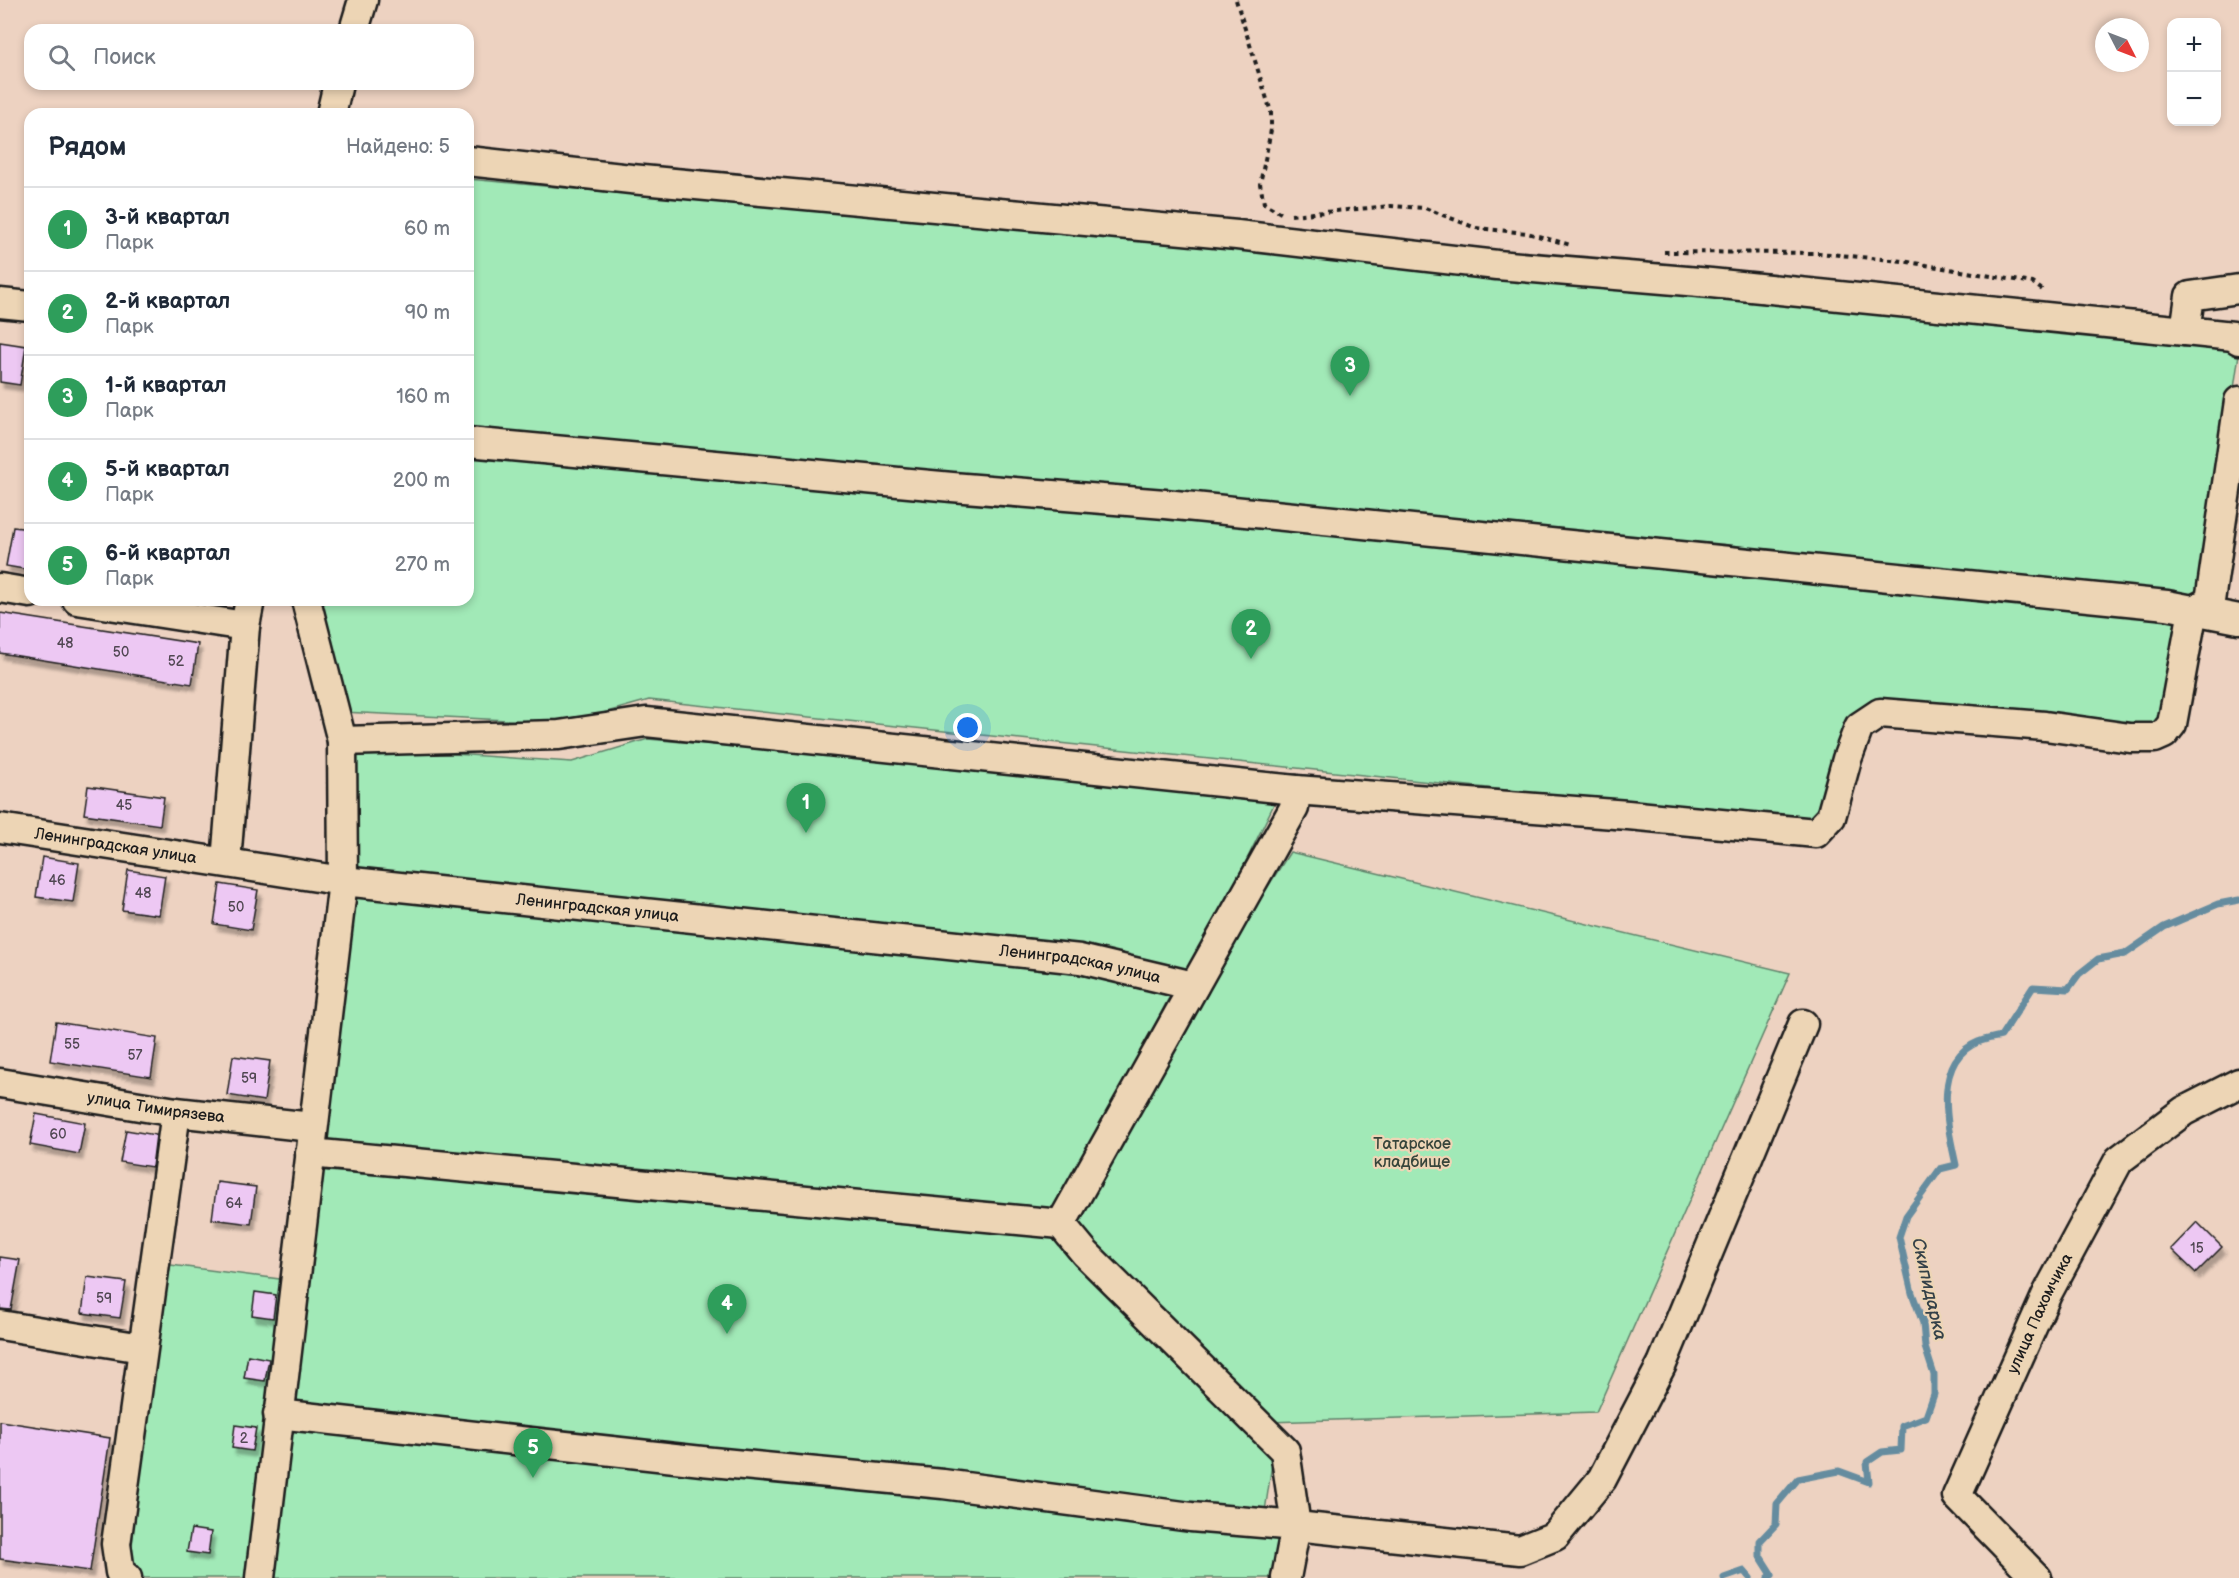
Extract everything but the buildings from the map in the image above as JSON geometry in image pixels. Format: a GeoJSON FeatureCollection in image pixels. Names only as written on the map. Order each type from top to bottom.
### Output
{"type":"FeatureCollection","features":[{"type":"Feature","properties":{"kind":"street"},"geometry":{"type":"LineString","coordinates":[[356,24],[363,0]]}},
{"type":"Feature","properties":{"kind":"street"},"geometry":{"type":"LineString","coordinates":[[332,108],[337,90]]}},
{"type":"Feature","properties":{"kind":"street"},"geometry":{"type":"LineString","coordinates":[[474,162],[643,180],[1237,235],[1497,265],[1711,283],[2061,318],[2234,336],[2239,340]]}},
{"type":"Feature","properties":{"kind":"street"},"geometry":{"type":"LineString","coordinates":[[2185,331],[2190,296],[2239,289]]}},
{"type":"Feature","properties":{"kind":"street"},"geometry":{"type":"LineString","coordinates":[[0,303],[24,305]]}},
{"type":"Feature","properties":{"kind":"street"},"geometry":{"type":"LineString","coordinates":[[2193,610],[2210,601],[2239,401]]}},
{"type":"Feature","properties":{"kind":"street"},"geometry":{"type":"LineString","coordinates":[[474,443],[952,488],[1165,504],[2167,605],[2239,619]]}},
{"type":"Feature","properties":{"kind":"street"},"geometry":{"type":"LineString","coordinates":[[0,588],[24,592]]}},
{"type":"Feature","properties":{"kind":"street"},"geometry":{"type":"LineString","coordinates":[[156,606],[248,613],[226,862]]}},
{"type":"Feature","properties":{"kind":"street"},"geometry":{"type":"LineString","coordinates":[[260,1578],[343,881],[342,741],[308,606]]}},
{"type":"Feature","properties":{"kind":"street"},"geometry":{"type":"LineString","coordinates":[[342,741],[559,735],[646,722],[1296,790],[1628,815],[1816,833],[1832,817],[1847,759],[1859,728],[1880,713],[2045,726],[2130,738],[2154,738],[2164,734],[2172,724],[2193,610]]}},
{"type":"Feature","properties":{"kind":"street"},"geometry":{"type":"LineString","coordinates":[[1286,1578],[1296,1526],[1285,1451],[1085,1253],[1061,1224],[1294,808],[1296,790]]}},
{"type":"Feature","properties":{"kind":"street","name":"Ленинградская улица"},"geometry":{"type":"LineString","coordinates":[[0,828],[343,881],[1080,959],[1194,986]]}},
{"type":"Feature","properties":{"kind":"street"},"geometry":{"type":"LineString","coordinates":[[278,1414],[702,1461],[944,1484],[1191,1517],[1520,1550],[1555,1536],[1602,1479],[1662,1364],[1803,1024]]}},
{"type":"Feature","properties":{"kind":"street","name":"улица Тимирязева"},"geometry":{"type":"LineString","coordinates":[[0,1083],[176,1112],[311,1140],[1061,1224]]}},
{"type":"Feature","properties":{"kind":"street","name":"улица Пахомчика"},"geometry":{"type":"LineString","coordinates":[[2037,1578],[1957,1496],[2047,1294],[2119,1160],[2184,1111],[2239,1083]]}},
{"type":"Feature","properties":{"kind":"street"},"geometry":{"type":"LineString","coordinates":[[127,1578],[120,1572],[116,1544],[176,1112]]}},
{"type":"Feature","properties":{"kind":"street"},"geometry":{"type":"LineString","coordinates":[[0,1325],[142,1348]]}},
{"type":"Feature","properties":{"kind":"path"},"geometry":{"type":"LineString","coordinates":[[1236,0],[1271,112],[1271,130],[1260,184],[1264,203],[1285,215],[1391,206],[1425,208],[1476,228],[1527,233],[1581,248]]}},
{"type":"Feature","properties":{"kind":"path"},"geometry":{"type":"LineString","coordinates":[[1664,252],[1819,253],[1902,261],[2033,283],[2048,294],[2061,318]]}},
{"type":"Feature","properties":{"kind":"green space"},"geometry":{"type":"Polygon","coordinates":[[[474,180],[2239,342],[2203,601],[474,438],[474,180]]]}},
{"type":"Feature","properties":{"kind":"green space"},"geometry":{"type":"Polygon","coordinates":[[[474,454],[1413,535],[2182,618],[2158,727],[1876,705],[1858,710],[1820,823],[649,700],[568,723],[342,712],[315,606],[474,606],[474,454]]]}},
{"type":"Feature","properties":{"kind":"green space"},"geometry":{"type":"Polygon","coordinates":[[[648,739],[1279,794],[1189,977],[353,872],[349,747],[572,762],[648,739]]]}},
{"type":"Feature","properties":{"kind":"green space","name":"Татарское кладбище"},"geometry":{"type":"Polygon","coordinates":[[[1290,852],[1790,973],[1596,1412],[1267,1422],[1068,1223],[1197,998],[1290,852]]]}},
{"type":"Feature","properties":{"kind":"green space"},"geometry":{"type":"Polygon","coordinates":[[[350,888],[1047,970],[1173,990],[1055,1216],[319,1147],[350,888]]]}},
{"type":"Feature","properties":{"kind":"green space"},"geometry":{"type":"Polygon","coordinates":[[[314,1170],[1042,1228],[1080,1258],[1274,1450],[1264,1518],[291,1410],[314,1170]]]}},
{"type":"Feature","properties":{"kind":"green space"},"geometry":{"type":"Polygon","coordinates":[[[163,1264],[287,1280],[253,1578],[145,1578],[130,1572],[144,1394],[163,1264]]]}},
{"type":"Feature","properties":{"kind":"green space"},"geometry":{"type":"Polygon","coordinates":[[[286,1422],[1286,1534],[1278,1578],[268,1578],[286,1422]]]}},
{"type":"Feature","properties":{"kind":"waterway","name":"Скипидарка"},"geometry":{"type":"LineString","coordinates":[[1768,1578],[1772,1575],[1760,1556],[1760,1541],[1776,1524],[1777,1504],[1798,1479],[1839,1471],[1869,1482],[1867,1462],[1882,1452],[1901,1450],[1902,1426],[1926,1417],[1934,1394],[1934,1375],[1925,1347],[1923,1323],[1912,1293],[1899,1237],[1906,1216],[1940,1169],[1956,1165],[1949,1133],[1946,1097],[1948,1080],[1954,1064],[1963,1051],[1978,1042],[2001,1036],[2033,987],[2068,989],[2079,974],[2098,959],[2125,954],[2164,927],[2218,904],[2239,900]]}},
{"type":"Feature","properties":{"kind":"waterway","name":"Скипидарка"},"geometry":{"type":"LineString","coordinates":[[1724,1578],[1744,1571],[1750,1578]]}},
{"type":"Feature","properties":{"kind":"place","name":"1-й квартал"},"geometry":{"type":"Point","coordinates":[1350,396]}},
{"type":"Feature","properties":{"kind":"place","name":"2-й квартал"},"geometry":{"type":"Point","coordinates":[1251,659]}},
{"type":"Feature","properties":{"kind":"place","name":"3-й квартал"},"geometry":{"type":"Point","coordinates":[806,833]}},
{"type":"Feature","properties":{"kind":"place","name":"5-й квартал"},"geometry":{"type":"Point","coordinates":[727,1334]}},
{"type":"Feature","properties":{"kind":"place","name":"6-й квартал"},"geometry":{"type":"Point","coordinates":[533,1478]}}]}
